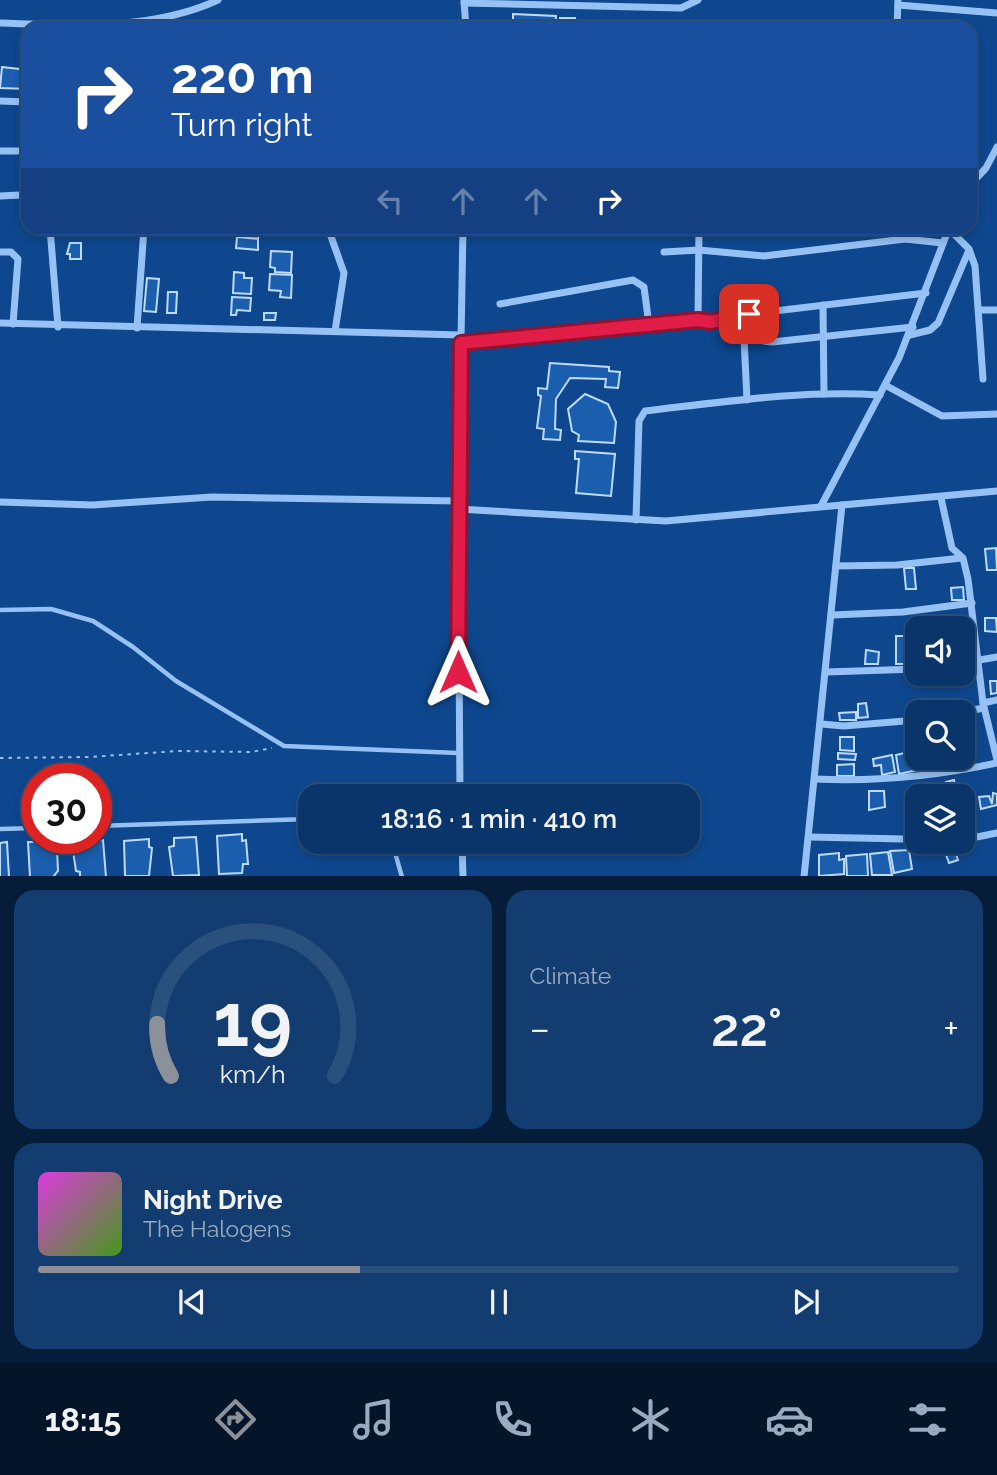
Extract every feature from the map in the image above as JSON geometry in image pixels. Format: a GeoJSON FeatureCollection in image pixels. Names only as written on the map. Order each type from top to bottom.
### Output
{"type":"FeatureCollection","features":[{"type":"Feature","properties":{"kind":"street"},"geometry":{"type":"LineString","coordinates":[[121,21],[174,16],[218,0]]}},
{"type":"Feature","properties":{"kind":"street"},"geometry":{"type":"LineString","coordinates":[[465,21],[464,2],[681,8],[698,0]]}},
{"type":"Feature","properties":{"kind":"street"},"geometry":{"type":"LineString","coordinates":[[897,21],[898,3],[943,4],[997,13]]}},
{"type":"Feature","properties":{"kind":"street"},"geometry":{"type":"LineString","coordinates":[[0,23],[21,24]]}},
{"type":"Feature","properties":{"kind":"street"},"geometry":{"type":"LineString","coordinates":[[0,101],[21,102]]}},
{"type":"Feature","properties":{"kind":"street"},"geometry":{"type":"LineString","coordinates":[[977,178],[986,168],[997,147]]}},
{"type":"Feature","properties":{"kind":"street"},"geometry":{"type":"LineString","coordinates":[[0,151],[21,151]]}},
{"type":"Feature","properties":{"kind":"street"},"geometry":{"type":"LineString","coordinates":[[0,196],[20,195]]}},
{"type":"Feature","properties":{"kind":"street"},"geometry":{"type":"LineString","coordinates":[[51,235],[58,327]]}},
{"type":"Feature","properties":{"kind":"street"},"geometry":{"type":"LineString","coordinates":[[137,328],[144,235]]}},
{"type":"Feature","properties":{"kind":"street"},"geometry":{"type":"LineString","coordinates":[[330,235],[344,273],[335,331]]}},
{"type":"Feature","properties":{"kind":"street"},"geometry":{"type":"LineString","coordinates":[[459,784],[458,505],[463,235]]}},
{"type":"Feature","properties":{"kind":"street"},"geometry":{"type":"LineString","coordinates":[[698,320],[699,235]]}},
{"type":"Feature","properties":{"kind":"street"},"geometry":{"type":"LineString","coordinates":[[821,506],[911,331],[946,235]]}},
{"type":"Feature","properties":{"kind":"street"},"geometry":{"type":"LineString","coordinates":[[956,235],[969,249],[978,281],[984,379]]}},
{"type":"Feature","properties":{"kind":"street"},"geometry":{"type":"LineString","coordinates":[[664,252],[699,250],[748,256],[831,250],[905,239],[943,243]]}},
{"type":"Feature","properties":{"kind":"street"},"geometry":{"type":"LineString","coordinates":[[0,323],[58,327],[335,331],[461,339],[698,320],[710,322],[744,338],[772,342],[930,330],[938,323],[969,249]]}},
{"type":"Feature","properties":{"kind":"street"},"geometry":{"type":"LineString","coordinates":[[0,252],[11,252],[18,259],[13,324]]}},
{"type":"Feature","properties":{"kind":"street"},"geometry":{"type":"LineString","coordinates":[[499,304],[633,280],[644,287],[649,325]]}},
{"type":"Feature","properties":{"kind":"street"},"geometry":{"type":"LineString","coordinates":[[710,322],[749,314],[926,293]]}},
{"type":"Feature","properties":{"kind":"street"},"geometry":{"type":"LineString","coordinates":[[823,305],[824,394]]}},
{"type":"Feature","properties":{"kind":"street"},"geometry":{"type":"LineString","coordinates":[[979,310],[997,310]]}},
{"type":"Feature","properties":{"kind":"street"},"geometry":{"type":"LineString","coordinates":[[744,338],[747,400]]}},
{"type":"Feature","properties":{"kind":"street"},"geometry":{"type":"LineString","coordinates":[[885,385],[942,416],[997,414]]}},
{"type":"Feature","properties":{"kind":"street"},"geometry":{"type":"LineString","coordinates":[[636,520],[640,415],[645,411],[824,394],[880,395]]}},
{"type":"Feature","properties":{"kind":"street"},"geometry":{"type":"LineString","coordinates":[[0,502],[92,505],[212,497],[458,505],[666,521],[997,491]]}},
{"type":"Feature","properties":{"kind":"street"},"geometry":{"type":"LineString","coordinates":[[815,779],[862,782],[997,762],[984,706],[972,603],[963,558],[952,548],[941,498]]}},
{"type":"Feature","properties":{"kind":"street"},"geometry":{"type":"LineString","coordinates":[[804,876],[842,505]]}},
{"type":"Feature","properties":{"kind":"street"},"geometry":{"type":"LineString","coordinates":[[836,566],[897,565],[963,558]]}},
{"type":"Feature","properties":{"kind":"street"},"geometry":{"type":"LineString","coordinates":[[832,615],[903,612],[972,603]]}},
{"type":"Feature","properties":{"kind":"street"},"geometry":{"type":"LineString","coordinates":[[975,662],[997,657]]}},
{"type":"Feature","properties":{"kind":"street"},"geometry":{"type":"LineString","coordinates":[[827,672],[905,669]]}},
{"type":"Feature","properties":{"kind":"street"},"geometry":{"type":"LineString","coordinates":[[975,708],[997,700]]}},
{"type":"Feature","properties":{"kind":"street"},"geometry":{"type":"LineString","coordinates":[[821,724],[844,726],[905,721]]}},
{"type":"Feature","properties":{"kind":"street"},"geometry":{"type":"LineString","coordinates":[[975,837],[997,833]]}},
{"type":"Feature","properties":{"kind":"street"},"geometry":{"type":"LineString","coordinates":[[809,837],[905,839]]}},
{"type":"Feature","properties":{"kind":"street"},"geometry":{"type":"LineString","coordinates":[[462,854],[463,876]]}},
{"type":"Feature","properties":{"kind":"lane"},"geometry":{"type":"LineString","coordinates":[[0,610],[51,609],[93,621],[134,647],[176,681],[284,746],[458,753]]}},
{"type":"Feature","properties":{"kind":"lane"},"geometry":{"type":"LineString","coordinates":[[112,825],[298,819]]}},
{"type":"Feature","properties":{"kind":"lane"},"geometry":{"type":"LineString","coordinates":[[0,829],[21,828]]}},
{"type":"Feature","properties":{"kind":"lane"},"geometry":{"type":"LineString","coordinates":[[395,854],[402,876]]}},
{"type":"Feature","properties":{"kind":"path"},"geometry":{"type":"LineString","coordinates":[[0,758],[89,757],[178,751],[251,752],[284,746]]}},
{"type":"Feature","properties":{"kind":"building"},"geometry":{"type":"Polygon","coordinates":[[[513,14],[556,16],[556,21],[513,21],[513,14]]]}},
{"type":"Feature","properties":{"kind":"building"},"geometry":{"type":"Polygon","coordinates":[[[560,18],[575,18],[575,21],[560,21],[560,18]]]}},
{"type":"Feature","properties":{"kind":"building"},"geometry":{"type":"Polygon","coordinates":[[[2,67],[21,69],[21,89],[0,88],[2,67]]]}},
{"type":"Feature","properties":{"kind":"building"},"geometry":{"type":"Polygon","coordinates":[[[237,235],[258,235],[258,239],[237,235]]]}},
{"type":"Feature","properties":{"kind":"building"},"geometry":{"type":"Polygon","coordinates":[[[237,237],[258,239],[258,250],[236,248],[237,237]]]}},
{"type":"Feature","properties":{"kind":"building"},"geometry":{"type":"Polygon","coordinates":[[[70,243],[81,243],[81,259],[70,259],[70,254],[67,254],[70,243]]]}},
{"type":"Feature","properties":{"kind":"building"},"geometry":{"type":"Polygon","coordinates":[[[271,251],[292,252],[291,273],[275,272],[275,268],[270,267],[271,251]]]}},
{"type":"Feature","properties":{"kind":"building"},"geometry":{"type":"Polygon","coordinates":[[[234,272],[244,273],[244,278],[252,278],[251,294],[233,293],[234,272]]]}},
{"type":"Feature","properties":{"kind":"building"},"geometry":{"type":"Polygon","coordinates":[[[270,274],[292,275],[291,298],[280,297],[281,291],[269,290],[270,274]]]}},
{"type":"Feature","properties":{"kind":"building"},"geometry":{"type":"Polygon","coordinates":[[[147,278],[159,279],[156,312],[144,311],[147,278]]]}},
{"type":"Feature","properties":{"kind":"building"},"geometry":{"type":"Polygon","coordinates":[[[168,292],[177,292],[176,313],[167,313],[168,292]]]}},
{"type":"Feature","properties":{"kind":"building"},"geometry":{"type":"Polygon","coordinates":[[[232,297],[251,298],[250,311],[237,310],[236,315],[231,315],[232,297]]]}},
{"type":"Feature","properties":{"kind":"building"},"geometry":{"type":"Polygon","coordinates":[[[264,313],[276,313],[275,320],[264,320],[264,313]]]}},
{"type":"Feature","properties":{"kind":"building"},"geometry":{"type":"Polygon","coordinates":[[[550,363],[609,367],[609,371],[620,372],[618,388],[605,387],[606,379],[570,378],[556,399],[555,429],[561,430],[560,440],[543,439],[544,429],[537,428],[541,396],[538,395],[538,388],[547,389],[550,363]]]}},
{"type":"Feature","properties":{"kind":"building"},"geometry":{"type":"Polygon","coordinates":[[[585,394],[608,404],[616,422],[614,443],[578,441],[579,435],[572,431],[568,409],[585,394]]]}},
{"type":"Feature","properties":{"kind":"building"},"geometry":{"type":"Polygon","coordinates":[[[575,451],[615,454],[611,496],[576,493],[579,459],[575,459],[575,451]]]}},
{"type":"Feature","properties":{"kind":"building"},"geometry":{"type":"Polygon","coordinates":[[[996,548],[997,570],[987,570],[985,549],[996,548]]]}},
{"type":"Feature","properties":{"kind":"building"},"geometry":{"type":"Polygon","coordinates":[[[904,568],[914,568],[916,589],[906,589],[904,568]]]}},
{"type":"Feature","properties":{"kind":"building"},"geometry":{"type":"Polygon","coordinates":[[[963,587],[964,600],[952,600],[951,588],[963,587]]]}},
{"type":"Feature","properties":{"kind":"building"},"geometry":{"type":"Polygon","coordinates":[[[985,618],[996,618],[997,632],[985,631],[985,618]]]}},
{"type":"Feature","properties":{"kind":"building"},"geometry":{"type":"Polygon","coordinates":[[[896,636],[905,636],[905,664],[896,664],[896,636]]]}},
{"type":"Feature","properties":{"kind":"building"},"geometry":{"type":"Polygon","coordinates":[[[866,650],[879,652],[878,664],[865,664],[866,650]]]}},
{"type":"Feature","properties":{"kind":"building"},"geometry":{"type":"Polygon","coordinates":[[[990,681],[997,681],[997,693],[991,694],[990,681]]]}},
{"type":"Feature","properties":{"kind":"building"},"geometry":{"type":"Polygon","coordinates":[[[866,703],[868,717],[858,718],[858,704],[866,703]]]}},
{"type":"Feature","properties":{"kind":"building"},"geometry":{"type":"Polygon","coordinates":[[[856,712],[856,720],[840,720],[839,713],[856,712]]]}},
{"type":"Feature","properties":{"kind":"building"},"geometry":{"type":"Polygon","coordinates":[[[840,737],[854,737],[854,751],[840,750],[840,737]]]}},
{"type":"Feature","properties":{"kind":"building"},"geometry":{"type":"Polygon","coordinates":[[[838,753],[856,754],[855,760],[838,759],[838,753]]]}},
{"type":"Feature","properties":{"kind":"building"},"geometry":{"type":"Polygon","coordinates":[[[905,753],[905,770],[913,771],[899,774],[896,755],[905,753]]]}},
{"type":"Feature","properties":{"kind":"building"},"geometry":{"type":"Polygon","coordinates":[[[892,755],[895,772],[882,775],[881,765],[874,766],[873,759],[892,755]]]}},
{"type":"Feature","properties":{"kind":"building"},"geometry":{"type":"Polygon","coordinates":[[[854,764],[854,776],[837,776],[837,765],[854,764]]]}},
{"type":"Feature","properties":{"kind":"building"},"geometry":{"type":"Polygon","coordinates":[[[869,791],[884,791],[885,807],[869,810],[869,791]]]}},
{"type":"Feature","properties":{"kind":"building"},"geometry":{"type":"Polygon","coordinates":[[[993,793],[997,794],[997,805],[981,809],[979,797],[989,796],[992,804],[993,793]]]}},
{"type":"Feature","properties":{"kind":"building"},"geometry":{"type":"Polygon","coordinates":[[[242,834],[242,841],[246,840],[248,864],[243,864],[242,873],[219,874],[217,836],[242,834]]]}},
{"type":"Feature","properties":{"kind":"building"},"geometry":{"type":"Polygon","coordinates":[[[196,837],[199,875],[173,876],[169,847],[174,846],[174,838],[196,837]]]}},
{"type":"Feature","properties":{"kind":"building"},"geometry":{"type":"Polygon","coordinates":[[[149,839],[149,847],[152,848],[149,876],[125,876],[124,841],[149,839]]]}},
{"type":"Feature","properties":{"kind":"building"},"geometry":{"type":"Polygon","coordinates":[[[7,842],[9,876],[0,876],[0,843],[7,842]]]}},
{"type":"Feature","properties":{"kind":"building"},"geometry":{"type":"Polygon","coordinates":[[[905,850],[905,854],[910,854],[912,869],[894,873],[890,851],[905,850]]]}},
{"type":"Feature","properties":{"kind":"building"},"geometry":{"type":"Polygon","coordinates":[[[888,852],[892,875],[872,875],[870,854],[888,852]]]}},
{"type":"Feature","properties":{"kind":"building"},"geometry":{"type":"Polygon","coordinates":[[[839,853],[839,860],[844,859],[844,874],[819,876],[819,855],[839,853]]]}},
{"type":"Feature","properties":{"kind":"building"},"geometry":{"type":"Polygon","coordinates":[[[29,854],[57,854],[58,871],[54,876],[30,876],[29,854]]]}},
{"type":"Feature","properties":{"kind":"building"},"geometry":{"type":"Polygon","coordinates":[[[73,854],[104,854],[106,876],[80,876],[80,872],[76,871],[73,854]]]}},
{"type":"Feature","properties":{"kind":"building"},"geometry":{"type":"Polygon","coordinates":[[[867,854],[868,876],[847,876],[846,856],[867,854]]]}},
{"type":"Feature","properties":{"kind":"building"},"geometry":{"type":"Polygon","coordinates":[[[946,854],[956,854],[958,860],[949,863],[946,854]]]}},
{"type":"Feature","properties":{"kind":"route"},"geometry":{"type":"LineString","coordinates":[[458,672],[461,343],[698,320],[710,322],[749,314]]}}]}
